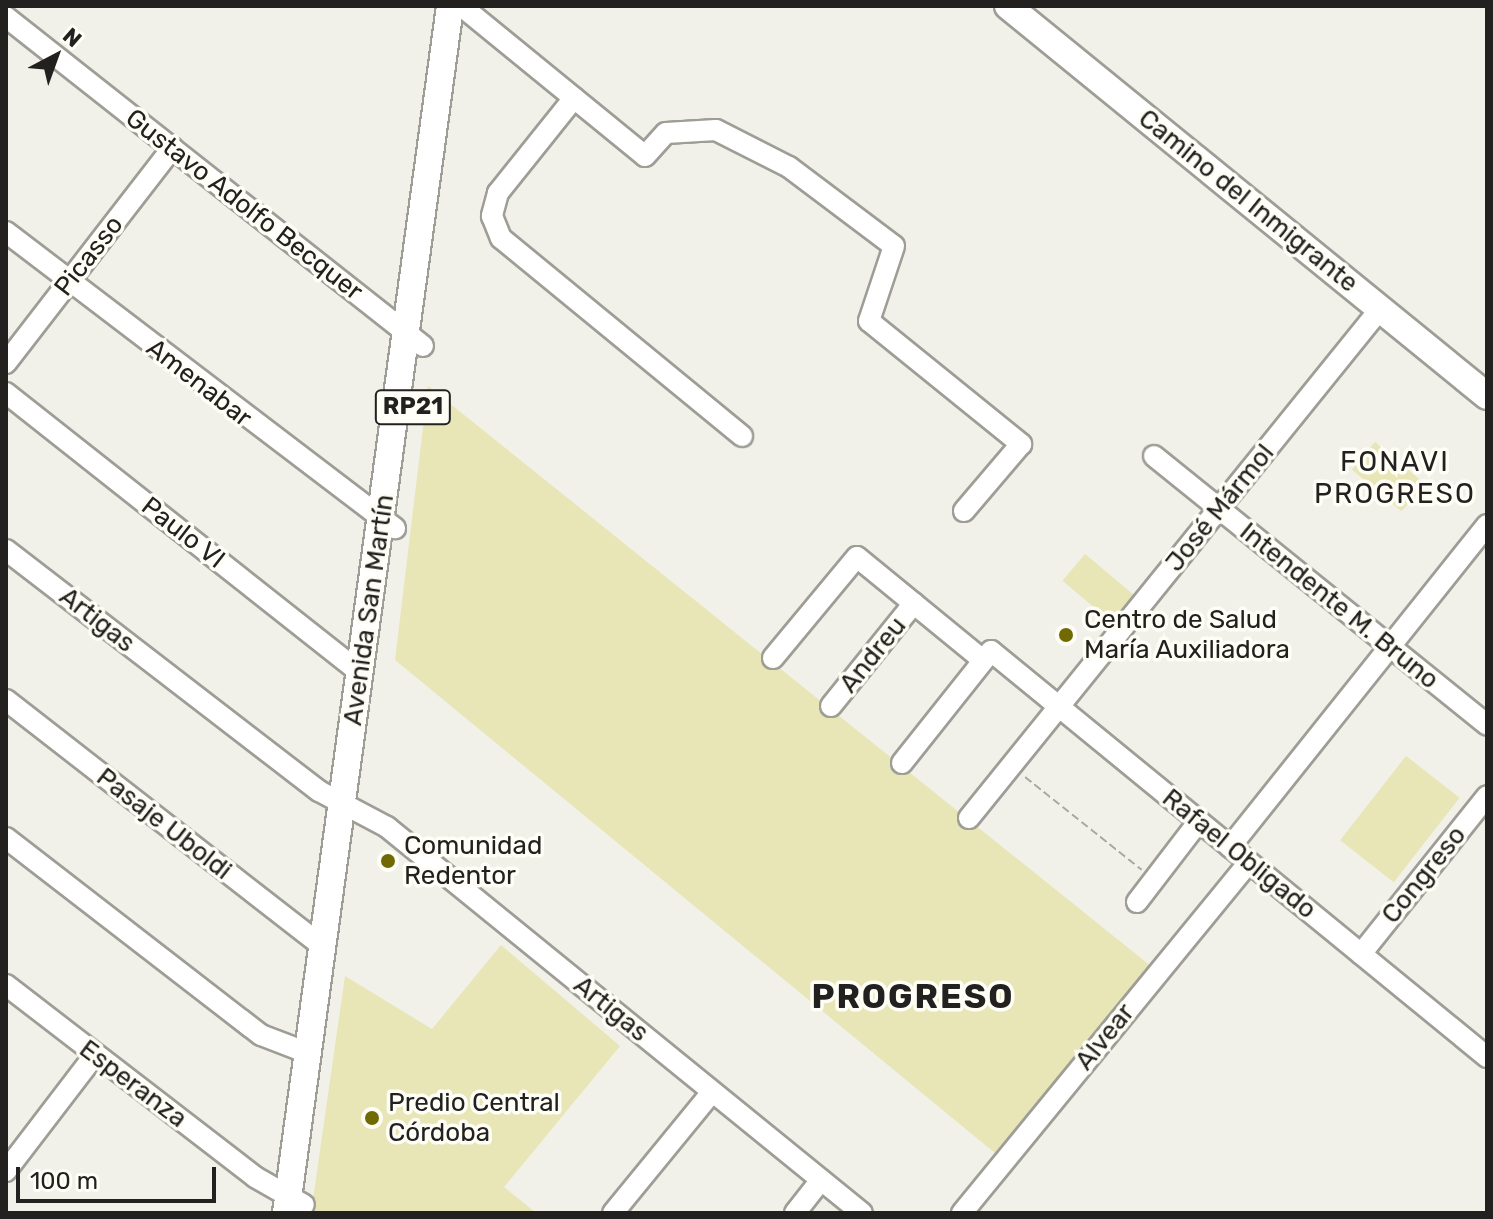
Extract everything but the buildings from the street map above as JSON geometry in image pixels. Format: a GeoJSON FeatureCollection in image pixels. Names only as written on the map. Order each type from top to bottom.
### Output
{"type":"FeatureCollection","features":[{"type":"Feature","properties":{"kind":"main road","name":"Camino del Inmigrante"},"geometry":{"type":"LineString","coordinates":[[1008,6],[1487,396]]}},
{"type":"Feature","properties":{"kind":"main road","name":"Avenida San Martín"},"geometry":{"type":"LineString","coordinates":[[295,1207],[458,7]]}},
{"type":"Feature","properties":{"kind":"main road","name":"Avenida San Martín"},"geometry":{"type":"LineString","coordinates":[[295,1207],[308,1053],[323,947],[350,806],[361,673],[388,526]]}},
{"type":"Feature","properties":{"kind":"street"},"geometry":{"type":"LineString","coordinates":[[458,7],[645,156],[666,133],[716,130],[789,167],[894,246],[869,321],[1021,444],[964,511]]}},
{"type":"Feature","properties":{"kind":"street","name":"Gustavo Adolfo Becquer"},"geometry":{"type":"LineString","coordinates":[[6,17],[414,339]]}},
{"type":"Feature","properties":{"kind":"street"},"geometry":{"type":"LineString","coordinates":[[574,98],[498,193],[492,216],[501,238],[742,436]]}},
{"type":"Feature","properties":{"kind":"street","name":"Picasso"},"geometry":{"type":"LineString","coordinates":[[6,363],[172,148]]}},
{"type":"Feature","properties":{"kind":"street","name":"Amenabar"},"geometry":{"type":"LineString","coordinates":[[6,232],[388,526]]}},
{"type":"Feature","properties":{"kind":"street","name":"José Mármol"},"geometry":{"type":"LineString","coordinates":[[969,818],[1380,309]]}},
{"type":"Feature","properties":{"kind":"street","name":"Paulo VI"},"geometry":{"type":"LineString","coordinates":[[6,393],[361,673]]}},
{"type":"Feature","properties":{"kind":"street","name":"Intendente M. Bruno"},"geometry":{"type":"LineString","coordinates":[[1154,456],[1487,725]]}},
{"type":"Feature","properties":{"kind":"street"},"geometry":{"type":"LineString","coordinates":[[1230,847],[1487,525]]}},
{"type":"Feature","properties":{"kind":"street","name":"Artigas"},"geometry":{"type":"LineString","coordinates":[[6,550],[350,806],[862,1213]]}},
{"type":"Feature","properties":{"kind":"street","name":"Rafael Obligado"},"geometry":{"type":"LineString","coordinates":[[773,658],[857,557],[914,603],[1060,707],[1487,1057]]}},
{"type":"Feature","properties":{"kind":"street","name":"Andreu"},"geometry":{"type":"LineString","coordinates":[[831,706],[914,603]]}},
{"type":"Feature","properties":{"kind":"street"},"geometry":{"type":"LineString","coordinates":[[902,763],[987,656]]}},
{"type":"Feature","properties":{"kind":"street","name":"Pasaje Uboldi"},"geometry":{"type":"LineString","coordinates":[[6,700],[323,947]]}},
{"type":"Feature","properties":{"kind":"street","name":"Congreso"},"geometry":{"type":"LineString","coordinates":[[1361,954],[1487,796]]}},
{"type":"Feature","properties":{"kind":"street"},"geometry":{"type":"LineString","coordinates":[[1137,902],[1199,821]]}},
{"type":"Feature","properties":{"kind":"street"},"geometry":{"type":"LineString","coordinates":[[6,838],[261,1035],[308,1053]]}},
{"type":"Feature","properties":{"kind":"street","name":"Alvear"},"geometry":{"type":"LineString","coordinates":[[962,1213],[1249,862]]}},
{"type":"Feature","properties":{"kind":"street","name":"Esperanza"},"geometry":{"type":"LineString","coordinates":[[7,988],[295,1207]]}},
{"type":"Feature","properties":{"kind":"street"},"geometry":{"type":"LineString","coordinates":[[6,1171],[94,1056]]}},
{"type":"Feature","properties":{"kind":"street"},"geometry":{"type":"LineString","coordinates":[[613,1213],[712,1092]]}},
{"type":"Feature","properties":{"kind":"street"},"geometry":{"type":"LineString","coordinates":[[795,1213],[821,1180]]}},
{"type":"Feature","properties":{"kind":"path"},"geometry":{"type":"LineString","coordinates":[[1012,765],[1155,879]]}},
{"type":"Feature","properties":{"kind":"shaded area"},"geometry":{"type":"Polygon","coordinates":[[[428,386],[1152,967],[995,1153],[395,660],[428,386]]]}},
{"type":"Feature","properties":{"kind":"shaded area"},"geometry":{"type":"Polygon","coordinates":[[[1375,442],[1425,484],[1402,511],[1352,470],[1375,442]]]}},
{"type":"Feature","properties":{"kind":"shaded area"},"geometry":{"type":"Polygon","coordinates":[[[1085,554],[1142,602],[1119,628],[1063,581],[1085,554]]]}},
{"type":"Feature","properties":{"kind":"shaded area"},"geometry":{"type":"Polygon","coordinates":[[[1406,756],[1460,798],[1394,882],[1340,840],[1406,756]]]}},
{"type":"Feature","properties":{"kind":"shaded area"},"geometry":{"type":"Polygon","coordinates":[[[501,945],[620,1046],[504,1187],[536,1213],[311,1213],[345,976],[432,1029],[501,945]]]}},
{"type":"Feature","properties":{"kind":"place","name":"Centro de Salud María Auxiliadora"},"geometry":{"type":"Point","coordinates":[1066,635]}},
{"type":"Feature","properties":{"kind":"place","name":"Comunidad Redentor"},"geometry":{"type":"Point","coordinates":[388,861]}},
{"type":"Feature","properties":{"kind":"place","name":"Predio Central Córdoba"},"geometry":{"type":"Point","coordinates":[372,1118]}},
{"type":"Feature","properties":{"kind":"district","name":"FONAVI PROGRESO"},"geometry":{"type":"Point","coordinates":[1395,478]}},
{"type":"Feature","properties":{"kind":"district","name":"PROGRESO"},"geometry":{"type":"Point","coordinates":[913,997]}}]}
